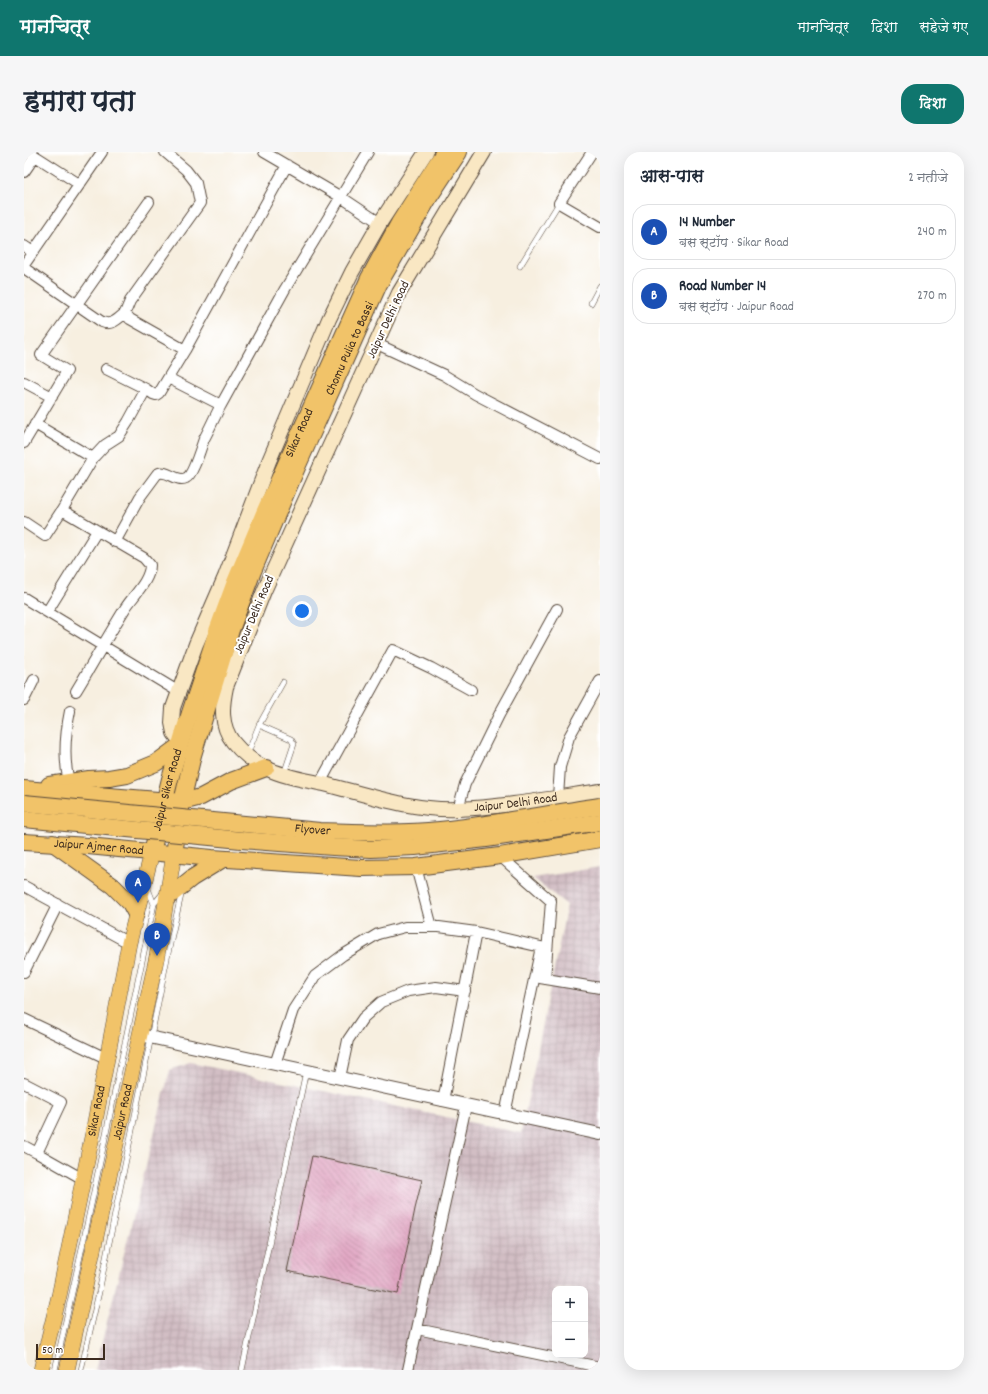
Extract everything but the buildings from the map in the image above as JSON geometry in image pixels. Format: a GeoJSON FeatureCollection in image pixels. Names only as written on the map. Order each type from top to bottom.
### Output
{"type":"FeatureCollection","features":[{"type":"Feature","properties":{"kind":"highway","name":"Sikar Road"},"geometry":{"type":"LineString","coordinates":[[182,739],[217,631],[235,582],[314,399],[369,278],[400,223],[444,152]]}},
{"type":"Feature","properties":{"kind":"highway","name":"Chomu Pulia to Bassi"},"geometry":{"type":"LineString","coordinates":[[174,854],[182,802],[193,755],[231,630],[253,571],[298,465],[379,284],[426,203],[458,152]]}},
{"type":"Feature","properties":{"kind":"highway"},"geometry":{"type":"LineString","coordinates":[[24,789],[128,775],[156,763],[182,739]]}},
{"type":"Feature","properties":{"kind":"highway","name":"Jaipur Sikar Road"},"geometry":{"type":"LineString","coordinates":[[152,852],[164,801],[182,739]]}},
{"type":"Feature","properties":{"kind":"highway"},"geometry":{"type":"LineString","coordinates":[[24,789],[182,802],[201,797],[231,781],[266,768]]}},
{"type":"Feature","properties":{"kind":"highway","name":"Flyover"},"geometry":{"type":"LineString","coordinates":[[24,803],[320,831],[364,832],[440,830],[600,806]]}},
{"type":"Feature","properties":{"kind":"highway","name":"Flyover"},"geometry":{"type":"LineString","coordinates":[[24,819],[248,840],[371,849],[423,846],[486,839],[600,822]]}},
{"type":"Feature","properties":{"kind":"highway","name":"Jaipur Ajmer Road"},"geometry":{"type":"LineString","coordinates":[[24,842],[52,843],[223,859],[361,868],[416,867],[500,856],[600,839]]}},
{"type":"Feature","properties":{"kind":"highway"},"geometry":{"type":"LineString","coordinates":[[52,843],[113,886],[130,903],[136,914]]}},
{"type":"Feature","properties":{"kind":"highway"},"geometry":{"type":"LineString","coordinates":[[169,893],[223,859]]}},
{"type":"Feature","properties":{"kind":"main road"},"geometry":{"type":"LineString","coordinates":[[182,739],[174,733],[172,723],[173,708],[178,692],[196,644],[225,578],[269,461],[329,319],[352,272],[380,223],[426,152]]}},
{"type":"Feature","properties":{"kind":"main road","name":"Jaipur Delhi Road"},"geometry":{"type":"LineString","coordinates":[[484,152],[399,293],[264,591],[226,687],[222,702],[223,716],[226,730],[233,742],[247,756],[266,768],[389,801],[440,809],[458,809],[501,805],[600,791]]}},
{"type":"Feature","properties":{"kind":"main road","name":"Sikar Road"},"geometry":{"type":"LineString","coordinates":[[41,1370],[59,1296],[108,1059],[129,943],[152,852]]}},
{"type":"Feature","properties":{"kind":"main road","name":"Jaipur Road"},"geometry":{"type":"LineString","coordinates":[[67,1370],[146,1036],[157,956],[169,893],[174,854]]}},
{"type":"Feature","properties":{"kind":"street"},"geometry":{"type":"LineString","coordinates":[[24,265],[102,152]]}},
{"type":"Feature","properties":{"kind":"street"},"geometry":{"type":"LineString","coordinates":[[24,268],[106,324],[114,322],[124,313],[130,301],[200,204],[196,183],[186,170],[165,152]]}},
{"type":"Feature","properties":{"kind":"street"},"geometry":{"type":"LineString","coordinates":[[265,152],[341,197],[380,223]]}},
{"type":"Feature","properties":{"kind":"street"},"geometry":{"type":"LineString","coordinates":[[115,542],[140,497],[157,474],[160,472],[165,472],[181,479],[185,479],[188,476],[195,464],[204,440],[221,405],[285,289],[368,152]]}},
{"type":"Feature","properties":{"kind":"street"},"geometry":{"type":"LineString","coordinates":[[592,152],[559,203],[600,227]]}},
{"type":"Feature","properties":{"kind":"street"},"geometry":{"type":"LineString","coordinates":[[24,172],[32,154],[79,184]]}},
{"type":"Feature","properties":{"kind":"street"},"geometry":{"type":"LineString","coordinates":[[106,369],[153,394],[156,395],[159,393],[185,350],[287,166]]}},
{"type":"Feature","properties":{"kind":"street"},"geometry":{"type":"LineString","coordinates":[[24,442],[67,371],[41,355],[149,202]]}},
{"type":"Feature","properties":{"kind":"street"},"geometry":{"type":"LineString","coordinates":[[24,246],[33,252]]}},
{"type":"Feature","properties":{"kind":"street"},"geometry":{"type":"LineString","coordinates":[[124,313],[130,319],[185,350]]}},
{"type":"Feature","properties":{"kind":"street"},"geometry":{"type":"LineString","coordinates":[[377,344],[444,376],[482,398],[600,459]]}},
{"type":"Feature","properties":{"kind":"street"},"geometry":{"type":"LineString","coordinates":[[168,378],[221,405]]}},
{"type":"Feature","properties":{"kind":"street"},"geometry":{"type":"LineString","coordinates":[[24,382],[52,398]]}},
{"type":"Feature","properties":{"kind":"street"},"geometry":{"type":"LineString","coordinates":[[24,522],[45,536],[93,458],[105,445],[119,436],[146,389]]}},
{"type":"Feature","properties":{"kind":"street"},"geometry":{"type":"LineString","coordinates":[[35,424],[93,458]]}},
{"type":"Feature","properties":{"kind":"street"},"geometry":{"type":"LineString","coordinates":[[62,510],[148,562],[150,565],[150,570],[76,691]]}},
{"type":"Feature","properties":{"kind":"street"},"geometry":{"type":"LineString","coordinates":[[47,612],[97,531]]}},
{"type":"Feature","properties":{"kind":"street"},"geometry":{"type":"LineString","coordinates":[[24,598],[178,692]]}},
{"type":"Feature","properties":{"kind":"street"},"geometry":{"type":"LineString","coordinates":[[458,809],[465,784],[499,715],[557,609]]}},
{"type":"Feature","properties":{"kind":"street"},"geometry":{"type":"LineString","coordinates":[[320,783],[393,650],[431,668],[471,690]]}},
{"type":"Feature","properties":{"kind":"street"},"geometry":{"type":"LineString","coordinates":[[24,700],[34,680]]}},
{"type":"Feature","properties":{"kind":"street"},"geometry":{"type":"LineString","coordinates":[[558,797],[560,767],[569,737],[600,681]]}},
{"type":"Feature","properties":{"kind":"street"},"geometry":{"type":"LineString","coordinates":[[69,782],[66,769],[65,746],[70,711]]}},
{"type":"Feature","properties":{"kind":"street"},"geometry":{"type":"LineString","coordinates":[[500,856],[551,900],[545,979]]}},
{"type":"Feature","properties":{"kind":"street"},"geometry":{"type":"LineString","coordinates":[[416,867],[432,927]]}},
{"type":"Feature","properties":{"kind":"street"},"geometry":{"type":"LineString","coordinates":[[24,886],[129,943]]}},
{"type":"Feature","properties":{"kind":"street"},"geometry":{"type":"LineString","coordinates":[[24,972],[58,904]]}},
{"type":"Feature","properties":{"kind":"street"},"geometry":{"type":"LineString","coordinates":[[275,1064],[293,1010],[316,976],[343,954],[378,934],[405,927],[432,927],[476,932],[541,947],[505,1114]]}},
{"type":"Feature","properties":{"kind":"street"},"geometry":{"type":"LineString","coordinates":[[443,1101],[476,932]]}},
{"type":"Feature","properties":{"kind":"street"},"geometry":{"type":"LineString","coordinates":[[534,977],[600,988]]}},
{"type":"Feature","properties":{"kind":"street"},"geometry":{"type":"LineString","coordinates":[[340,1078],[348,1040],[363,1018],[380,1002],[408,991],[436,987],[465,991]]}},
{"type":"Feature","properties":{"kind":"street"},"geometry":{"type":"LineString","coordinates":[[24,1019],[108,1059]]}},
{"type":"Feature","properties":{"kind":"street"},"geometry":{"type":"LineString","coordinates":[[146,1036],[600,1134]]}},
{"type":"Feature","properties":{"kind":"street"},"geometry":{"type":"LineString","coordinates":[[24,1083],[61,1102],[37,1153]]}},
{"type":"Feature","properties":{"kind":"street"},"geometry":{"type":"LineString","coordinates":[[408,1370],[466,1106]]}},
{"type":"Feature","properties":{"kind":"street"},"geometry":{"type":"LineString","coordinates":[[24,1146],[83,1179]]}},
{"type":"Feature","properties":{"kind":"street"},"geometry":{"type":"LineString","coordinates":[[417,1329],[600,1367]]}},
{"type":"Feature","properties":{"kind":"lane"},"geometry":{"type":"LineString","coordinates":[[520,266],[559,203]]}},
{"type":"Feature","properties":{"kind":"lane"},"geometry":{"type":"LineString","coordinates":[[591,303],[600,286]]}},
{"type":"Feature","properties":{"kind":"lane"},"geometry":{"type":"LineString","coordinates":[[247,756],[259,725],[283,682]]}},
{"type":"Feature","properties":{"kind":"lane"},"geometry":{"type":"LineString","coordinates":[[259,725],[291,739],[294,744],[284,774]]}},
{"type":"Feature","properties":{"kind":"lane"},"geometry":{"type":"LineString","coordinates":[[144,879],[169,893]]}},
{"type":"Feature","properties":{"kind":"lane"},"geometry":{"type":"LineString","coordinates":[[81,1370],[102,1277],[146,1036],[171,939],[169,893]]}},
{"type":"Feature","properties":{"kind":"lane"},"geometry":{"type":"LineString","coordinates":[[55,1370],[87,1227],[169,893]]}},
{"type":"Feature","properties":{"kind":"lane"},"geometry":{"type":"LineString","coordinates":[[242,1370],[306,1071]]}},
{"type":"Feature","properties":{"kind":"shaded area"},"geometry":{"type":"Polygon","coordinates":[[[600,867],[600,1370],[95,1370],[170,1070],[191,1063],[521,1133],[567,905],[533,878],[600,867]]]}},
{"type":"Feature","properties":{"kind":"place","name":"14 Number"},"geometry":{"type":"Point","coordinates":[138,903]}},
{"type":"Feature","properties":{"kind":"place","name":"Road Number 14"},"geometry":{"type":"Point","coordinates":[157,956]}}]}
